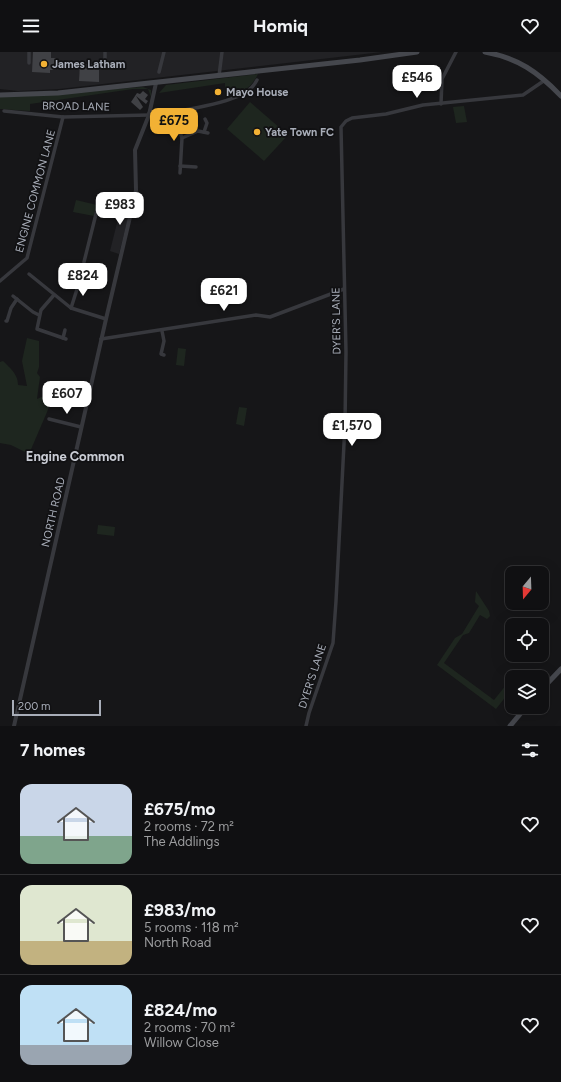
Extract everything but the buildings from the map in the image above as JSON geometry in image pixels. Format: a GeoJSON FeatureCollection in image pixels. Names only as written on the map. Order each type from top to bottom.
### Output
{"type":"FeatureCollection","features":[{"type":"Feature","properties":{"kind":"main road"},"geometry":{"type":"LineString","coordinates":[[0,95],[58,93],[156,83],[398,56],[414,52]]}},
{"type":"Feature","properties":{"kind":"main road"},"geometry":{"type":"LineString","coordinates":[[485,52],[500,54],[529,68],[546,80],[561,96]]}},
{"type":"Feature","properties":{"kind":"main road"},"geometry":{"type":"LineString","coordinates":[[549,682],[561,669]]}},
{"type":"Feature","properties":{"kind":"main road"},"geometry":{"type":"LineString","coordinates":[[510,726],[520,714]]}},
{"type":"Feature","properties":{"kind":"street"},"geometry":{"type":"LineString","coordinates":[[29,52],[29,63]]}},
{"type":"Feature","properties":{"kind":"street"},"geometry":{"type":"LineString","coordinates":[[105,52],[105,64]]}},
{"type":"Feature","properties":{"kind":"street"},"geometry":{"type":"LineString","coordinates":[[159,72],[164,52]]}},
{"type":"Feature","properties":{"kind":"street"},"geometry":{"type":"LineString","coordinates":[[219,76],[222,52]]}},
{"type":"Feature","properties":{"kind":"street"},"geometry":{"type":"LineString","coordinates":[[441,104],[442,79],[456,52]]}},
{"type":"Feature","properties":{"kind":"street","name":"BROAD LANE"},"geometry":{"type":"LineString","coordinates":[[4,111],[63,116],[149,114],[197,108],[240,96],[252,87],[257,80]]}},
{"type":"Feature","properties":{"kind":"street","name":"DYER'S LANE"},"geometry":{"type":"LineString","coordinates":[[306,726],[333,643],[339,548],[345,424],[346,352],[340,131],[343,123],[358,117],[386,114],[422,105],[523,95],[546,80]]}},
{"type":"Feature","properties":{"kind":"street","name":"NORTH ROAD"},"geometry":{"type":"LineString","coordinates":[[14,726],[81,426],[136,190],[135,150],[149,114],[156,83]]}},
{"type":"Feature","properties":{"kind":"street"},"geometry":{"type":"LineString","coordinates":[[146,84],[154,93]]}},
{"type":"Feature","properties":{"kind":"street"},"geometry":{"type":"LineString","coordinates":[[173,111],[182,138],[180,173]]}},
{"type":"Feature","properties":{"kind":"street","name":"ENGINE COMMON LANE"},"geometry":{"type":"LineString","coordinates":[[0,281],[25,261],[28,254],[63,116]]}},
{"type":"Feature","properties":{"kind":"street"},"geometry":{"type":"LineString","coordinates":[[182,138],[192,133],[206,133],[205,119]]}},
{"type":"Feature","properties":{"kind":"street"},"geometry":{"type":"LineString","coordinates":[[180,166],[196,167]]}},
{"type":"Feature","properties":{"kind":"street"},"geometry":{"type":"LineString","coordinates":[[84,262],[98,206],[131,213]]}},
{"type":"Feature","properties":{"kind":"street"},"geometry":{"type":"LineString","coordinates":[[29,274],[70,308],[106,319]]}},
{"type":"Feature","properties":{"kind":"street"},"geometry":{"type":"LineString","coordinates":[[70,282],[79,282],[70,308]]}},
{"type":"Feature","properties":{"kind":"street"},"geometry":{"type":"LineString","coordinates":[[101,339],[162,331],[256,315],[270,317],[344,289]]}},
{"type":"Feature","properties":{"kind":"street"},"geometry":{"type":"LineString","coordinates":[[54,295],[41,310],[37,327],[39,331],[64,338],[65,330]]}},
{"type":"Feature","properties":{"kind":"street"},"geometry":{"type":"LineString","coordinates":[[14,296],[33,312],[39,315]]}},
{"type":"Feature","properties":{"kind":"street"},"geometry":{"type":"LineString","coordinates":[[6,321],[11,308],[17,299]]}},
{"type":"Feature","properties":{"kind":"street"},"geometry":{"type":"LineString","coordinates":[[162,331],[164,341],[161,354],[164,355]]}},
{"type":"Feature","properties":{"kind":"street"},"geometry":{"type":"LineString","coordinates":[[49,419],[81,426]]}},
{"type":"Feature","properties":{"kind":"shaded area"},"geometry":{"type":"Polygon","coordinates":[[[0,52],[382,52],[59,89],[18,91],[0,89],[0,52]]]}},
{"type":"Feature","properties":{"kind":"shaded area"},"geometry":{"type":"Polygon","coordinates":[[[258,74],[252,84],[244,90],[225,97],[225,83],[159,93],[166,85],[258,74]]]}},
{"type":"Feature","properties":{"kind":"shaded area"},"geometry":{"type":"Polygon","coordinates":[[[143,87],[151,90],[151,97],[148,89],[133,89],[30,104],[30,111],[0,109],[0,97],[143,87]]]}},
{"type":"Feature","properties":{"kind":"shaded area","name":"Yate Town FC"},"geometry":{"type":"Polygon","coordinates":[[[250,102],[288,135],[264,161],[227,129],[250,102]]]}},
{"type":"Feature","properties":{"kind":"shaded area"},"geometry":{"type":"Polygon","coordinates":[[[464,106],[467,122],[456,123],[453,107],[464,106]]]}},
{"type":"Feature","properties":{"kind":"shaded area"},"geometry":{"type":"Polygon","coordinates":[[[76,200],[97,205],[94,216],[73,212],[76,200]]]}},
{"type":"Feature","properties":{"kind":"shaded area"},"geometry":{"type":"Polygon","coordinates":[[[120,211],[129,214],[119,254],[110,251],[120,211]]]}},
{"type":"Feature","properties":{"kind":"shaded area"},"geometry":{"type":"Polygon","coordinates":[[[27,338],[39,341],[39,367],[37,373],[40,377],[37,399],[44,396],[50,405],[29,454],[11,445],[0,443],[0,362],[3,361],[13,372],[17,378],[18,385],[27,386],[22,361],[27,338]]]}},
{"type":"Feature","properties":{"kind":"shaded area"},"geometry":{"type":"Polygon","coordinates":[[[178,348],[186,349],[184,366],[176,365],[178,348]]]}},
{"type":"Feature","properties":{"kind":"shaded area"},"geometry":{"type":"Polygon","coordinates":[[[239,407],[247,408],[244,426],[236,424],[239,407]]]}},
{"type":"Feature","properties":{"kind":"shaded area"},"geometry":{"type":"Polygon","coordinates":[[[98,525],[115,527],[114,536],[97,534],[98,525]]]}},
{"type":"Feature","properties":{"kind":"shaded area"},"geometry":{"type":"Polygon","coordinates":[[[476,591],[489,611],[490,616],[487,619],[480,615],[469,633],[463,635],[444,663],[494,700],[505,686],[505,698],[496,709],[437,665],[455,638],[462,634],[479,606],[475,602],[476,591]]]}},
{"type":"Feature","properties":{"kind":"place","name":"James Latham"},"geometry":{"type":"Point","coordinates":[44,64]}},
{"type":"Feature","properties":{"kind":"place","name":"Mayo House"},"geometry":{"type":"Point","coordinates":[218,92]}},
{"type":"Feature","properties":{"kind":"place","name":"Yate Town FC"},"geometry":{"type":"Point","coordinates":[257,132]}},
{"type":"Feature","properties":{"kind":"district","name":"Engine Common"},"geometry":{"type":"Point","coordinates":[75,456]}}]}
